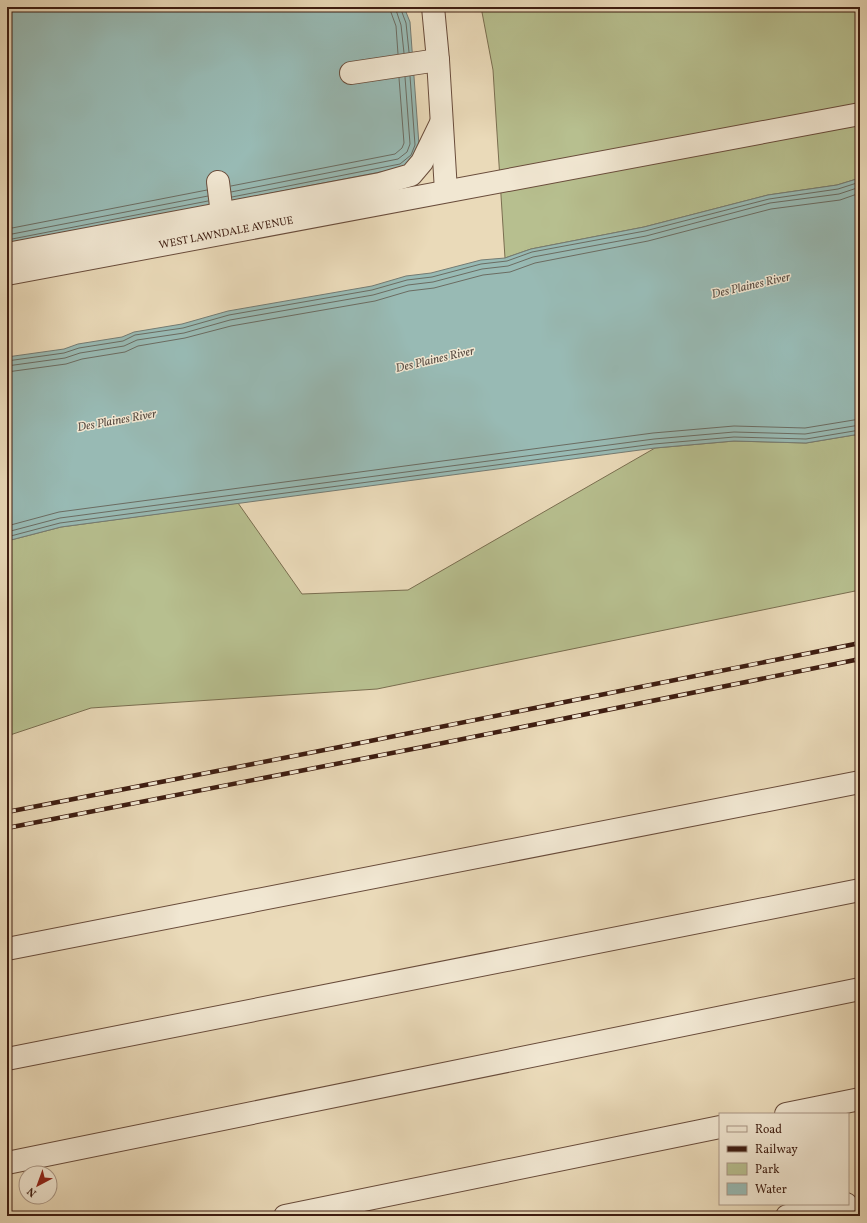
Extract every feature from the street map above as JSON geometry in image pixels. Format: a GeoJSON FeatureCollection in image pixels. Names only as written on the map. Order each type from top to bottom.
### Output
{"type":"FeatureCollection","features":[{"type":"Feature","properties":{"kind":"lane"},"geometry":{"type":"LineString","coordinates":[[432,7],[438,60],[446,191]]}},
{"type":"Feature","properties":{"kind":"lane"},"geometry":{"type":"LineString","coordinates":[[351,73],[438,60]]}},
{"type":"Feature","properties":{"kind":"lane","name":"WEST LAWNDALE AVENUE"},"geometry":{"type":"LineString","coordinates":[[7,274],[860,114]]}},
{"type":"Feature","properties":{"kind":"lane"},"geometry":{"type":"LineString","coordinates":[[7,254],[380,184],[411,175],[422,162],[441,123]]}},
{"type":"Feature","properties":{"kind":"lane"},"geometry":{"type":"LineString","coordinates":[[218,182],[222,214]]}},
{"type":"Feature","properties":{"kind":"lane"},"geometry":{"type":"LineString","coordinates":[[7,949],[860,782]]}},
{"type":"Feature","properties":{"kind":"lane"},"geometry":{"type":"LineString","coordinates":[[7,1059],[860,890]]}},
{"type":"Feature","properties":{"kind":"lane"},"geometry":{"type":"LineString","coordinates":[[7,1163],[860,989]]}},
{"type":"Feature","properties":{"kind":"lane"},"geometry":{"type":"LineString","coordinates":[[791,1113],[860,1099]]}},
{"type":"Feature","properties":{"kind":"lane"},"geometry":{"type":"LineString","coordinates":[[285,1216],[719,1128]]}},
{"type":"Feature","properties":{"kind":"lane"},"geometry":{"type":"LineString","coordinates":[[849,1204],[860,1201]]}},
{"type":"Feature","properties":{"kind":"lane"},"geometry":{"type":"LineString","coordinates":[[787,1216],[842,1205]]}},
{"type":"Feature","properties":{"kind":"green space"},"geometry":{"type":"Polygon","coordinates":[[[481,7],[860,7],[860,178],[837,185],[768,195],[644,227],[531,249],[505,258],[493,70],[481,7]]]}},
{"type":"Feature","properties":{"kind":"green space"},"geometry":{"type":"Polygon","coordinates":[[[860,434],[860,590],[377,689],[91,708],[7,736],[7,541],[61,527],[238,503],[302,594],[408,590],[655,448],[734,441],[806,443],[860,434]]]}},
{"type":"Feature","properties":{"kind":"water"},"geometry":{"type":"Polygon","coordinates":[[[7,7],[404,7],[410,22],[419,145],[415,158],[401,168],[7,244],[7,7]]]}},
{"type":"Feature","properties":{"kind":"water","name":"Des Plaines River"},"geometry":{"type":"Polygon","coordinates":[[[860,178],[860,434],[806,443],[734,441],[655,448],[61,527],[7,541],[7,357],[64,349],[78,344],[122,337],[134,332],[182,324],[228,311],[372,286],[406,276],[431,273],[481,260],[505,258],[531,249],[644,227],[768,195],[837,185],[860,178]]]}},
{"type":"Feature","properties":{"kind":"railway"},"geometry":{"type":"LineString","coordinates":[[7,812],[860,643]]}},
{"type":"Feature","properties":{"kind":"railway"},"geometry":{"type":"LineString","coordinates":[[7,828],[428,746],[860,659]]}}]}
